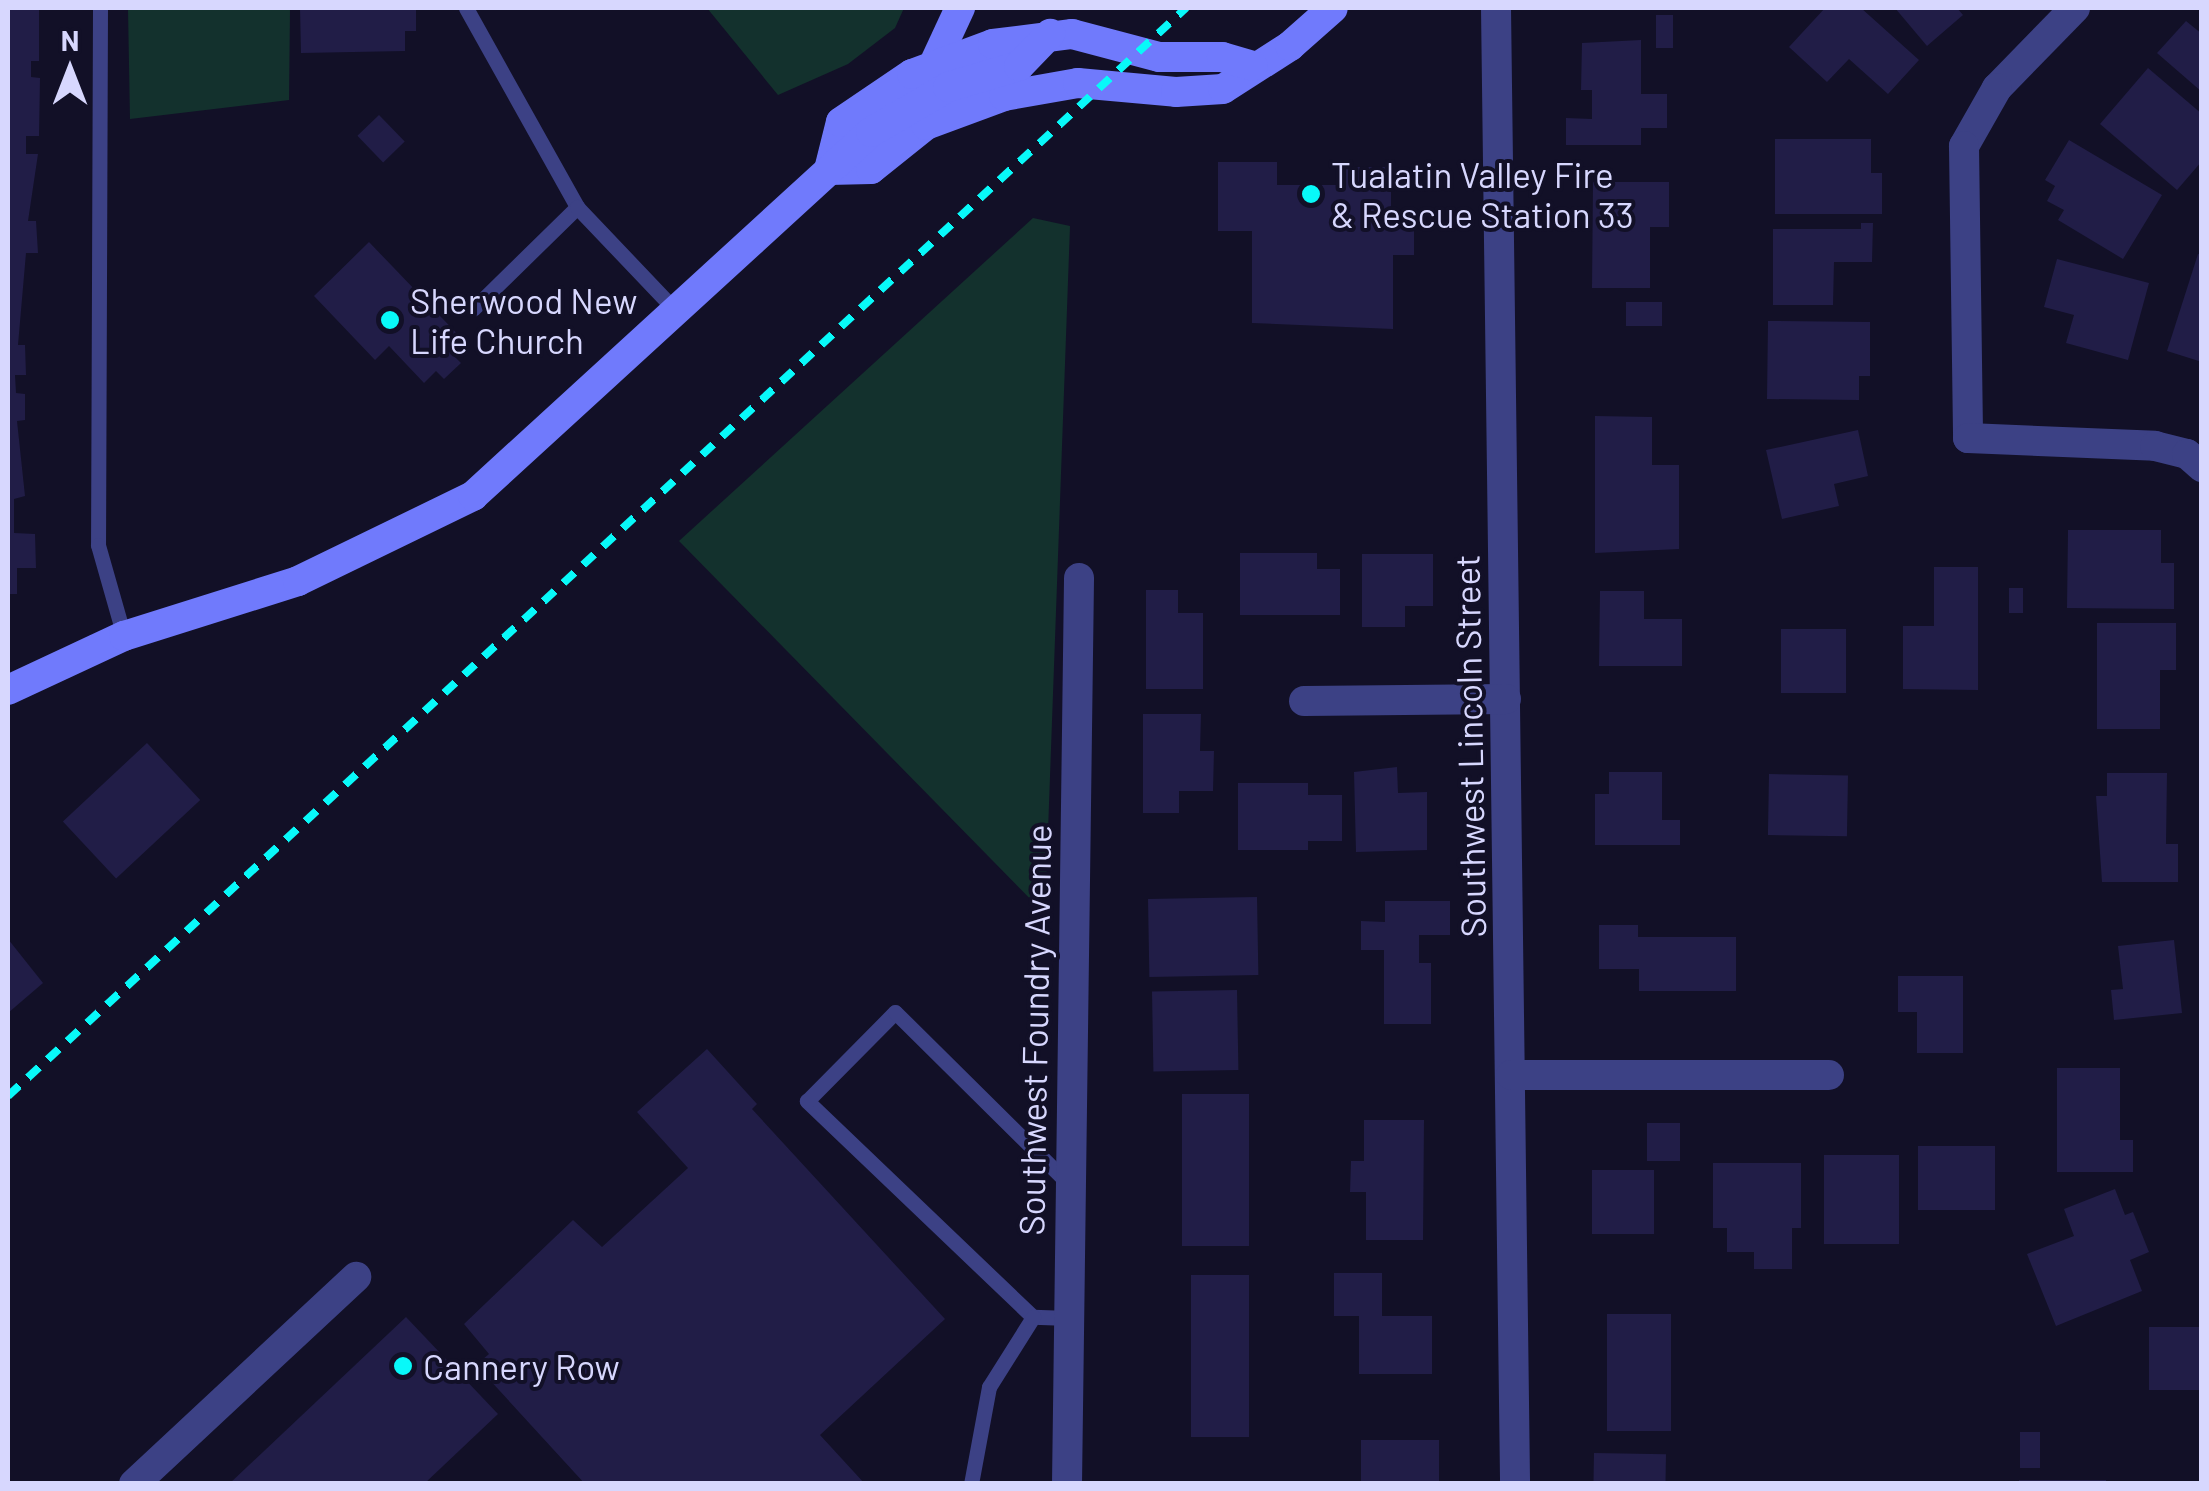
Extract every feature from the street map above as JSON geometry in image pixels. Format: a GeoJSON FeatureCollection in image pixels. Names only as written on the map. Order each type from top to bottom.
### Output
{"type":"FeatureCollection","features":[{"type":"Feature","properties":{"kind":"main road"},"geometry":{"type":"LineString","coordinates":[[934,64],[960,8]]}},
{"type":"Feature","properties":{"kind":"main road"},"geometry":{"type":"LineString","coordinates":[[829,170],[871,168],[901,141],[951,113],[1057,85],[1223,89],[1253,66],[1290,46],[1333,8]]}},
{"type":"Feature","properties":{"kind":"main road"},"geometry":{"type":"LineString","coordinates":[[8,690],[124,636],[298,581],[452,508],[829,170],[907,106],[1019,66],[1048,21]]}},
{"type":"Feature","properties":{"kind":"main road"},"geometry":{"type":"LineString","coordinates":[[1048,21],[1057,85]]}},
{"type":"Feature","properties":{"kind":"main road"},"geometry":{"type":"LineString","coordinates":[[829,170],[841,122],[934,64],[1048,21],[1159,58],[1222,58],[1253,66]]}},
{"type":"Feature","properties":{"kind":"street","name":"Southwest Lincoln Street"},"geometry":{"type":"LineString","coordinates":[[1496,8],[1516,1484]]}},
{"type":"Feature","properties":{"kind":"street"},"geometry":{"type":"LineString","coordinates":[[2075,8],[1997,88],[1964,146],[1968,438],[2156,446],[2187,454],[2202,467]]}},
{"type":"Feature","properties":{"kind":"street","name":"Southwest Foundry Avenue"},"geometry":{"type":"LineString","coordinates":[[1067,1484],[1079,578]]}},
{"type":"Feature","properties":{"kind":"street"},"geometry":{"type":"LineString","coordinates":[[1304,701],[1506,700]]}},
{"type":"Feature","properties":{"kind":"street"},"geometry":{"type":"LineString","coordinates":[[1511,1076],[1829,1075]]}},
{"type":"Feature","properties":{"kind":"street"},"geometry":{"type":"LineString","coordinates":[[146,1480],[356,1277]]}},
{"type":"Feature","properties":{"kind":"lane"},"geometry":{"type":"LineString","coordinates":[[100,8],[98,545],[124,636]]}},
{"type":"Feature","properties":{"kind":"lane"},"geometry":{"type":"LineString","coordinates":[[466,8],[577,207],[675,310]]}},
{"type":"Feature","properties":{"kind":"lane"},"geometry":{"type":"LineString","coordinates":[[473,309],[577,207]]}},
{"type":"Feature","properties":{"kind":"lane"},"geometry":{"type":"LineString","coordinates":[[1069,1318],[1033,1317],[806,1101],[895,1012],[1070,1185]]}},
{"type":"Feature","properties":{"kind":"lane"},"geometry":{"type":"LineString","coordinates":[[972,1484],[990,1387],[1033,1317]]}},
{"type":"Feature","properties":{"kind":"green space"},"geometry":{"type":"Polygon","coordinates":[[[128,8],[290,8],[289,100],[130,119],[128,8]]]}},
{"type":"Feature","properties":{"kind":"green space"},"geometry":{"type":"Polygon","coordinates":[[[707,8],[904,8],[895,28],[848,64],[778,95],[707,8]]]}},
{"type":"Feature","properties":{"kind":"green space"},"geometry":{"type":"Polygon","coordinates":[[[1033,218],[1070,226],[1045,914],[679,541],[1033,218]]]}},
{"type":"Feature","properties":{"kind":"building"},"geometry":{"type":"Polygon","coordinates":[[[8,8],[39,8],[39,61],[31,61],[31,77],[40,78],[39,136],[26,136],[26,154],[38,154],[28,221],[36,221],[38,253],[26,253],[18,345],[25,345],[26,375],[15,375],[16,393],[25,394],[25,420],[17,421],[25,496],[14,499],[14,533],[35,534],[36,568],[17,568],[17,594],[8,594],[8,8]]]}},
{"type":"Feature","properties":{"kind":"building"},"geometry":{"type":"Polygon","coordinates":[[[300,8],[406,8],[416,10],[416,31],[405,31],[405,51],[301,53],[300,8]]]}},
{"type":"Feature","properties":{"kind":"building"},"geometry":{"type":"Polygon","coordinates":[[[1825,8],[1861,8],[1919,60],[1888,94],[1849,59],[1827,82],[1789,47],[1825,8]]]}},
{"type":"Feature","properties":{"kind":"building"},"geometry":{"type":"Polygon","coordinates":[[[1895,8],[1957,8],[1963,15],[1927,46],[1895,8]]]}},
{"type":"Feature","properties":{"kind":"building"},"geometry":{"type":"Polygon","coordinates":[[[1656,15],[1673,15],[1673,48],[1656,48],[1656,15]]]}},
{"type":"Feature","properties":{"kind":"building"},"geometry":{"type":"Polygon","coordinates":[[[2186,21],[2202,34],[2202,92],[2157,53],[2186,21]]]}},
{"type":"Feature","properties":{"kind":"building"},"geometry":{"type":"Polygon","coordinates":[[[1641,40],[1641,94],[1667,94],[1667,128],[1641,128],[1641,145],[1566,145],[1566,118],[1592,119],[1592,90],[1581,90],[1582,43],[1641,40]]]}},
{"type":"Feature","properties":{"kind":"building"},"geometry":{"type":"Polygon","coordinates":[[[2148,68],[2202,114],[2202,161],[2177,190],[2100,124],[2148,68]]]}},
{"type":"Feature","properties":{"kind":"building"},"geometry":{"type":"Polygon","coordinates":[[[379,115],[405,142],[383,162],[357,136],[379,115]]]}},
{"type":"Feature","properties":{"kind":"building"},"geometry":{"type":"Polygon","coordinates":[[[1775,139],[1871,139],[1871,173],[1882,173],[1882,214],[1775,214],[1775,139]]]}},
{"type":"Feature","properties":{"kind":"building"},"geometry":{"type":"Polygon","coordinates":[[[2069,140],[2162,195],[2123,259],[2058,220],[2064,210],[2047,201],[2055,186],[2045,180],[2069,140]]]}},
{"type":"Feature","properties":{"kind":"building"},"geometry":{"type":"Polygon","coordinates":[[[1218,162],[1277,162],[1277,185],[1342,185],[1342,167],[1391,167],[1391,218],[1414,218],[1414,255],[1393,255],[1393,329],[1252,323],[1252,231],[1218,231],[1218,162]]]}},
{"type":"Feature","properties":{"kind":"building"},"geometry":{"type":"Polygon","coordinates":[[[1593,182],[1669,182],[1669,227],[1650,227],[1650,288],[1592,288],[1593,182]]]}},
{"type":"Feature","properties":{"kind":"building"},"geometry":{"type":"Polygon","coordinates":[[[1861,223],[1873,223],[1872,262],[1834,262],[1833,305],[1773,305],[1773,229],[1861,229],[1861,223]]]}},
{"type":"Feature","properties":{"kind":"building","name":"Sherwood New Life Church"},"geometry":{"type":"Polygon","coordinates":[[[369,242],[467,344],[454,356],[461,363],[444,379],[436,371],[424,383],[389,346],[375,360],[314,296],[369,242]]]}},
{"type":"Feature","properties":{"kind":"building"},"geometry":{"type":"Polygon","coordinates":[[[2198,254],[2202,255],[2202,362],[2167,351],[2198,254]]]}},
{"type":"Feature","properties":{"kind":"building"},"geometry":{"type":"Polygon","coordinates":[[[2057,259],[2149,283],[2128,360],[2066,343],[2074,315],[2044,307],[2057,259]]]}},
{"type":"Feature","properties":{"kind":"building"},"geometry":{"type":"Polygon","coordinates":[[[1626,302],[1662,302],[1662,326],[1626,326],[1626,302]]]}},
{"type":"Feature","properties":{"kind":"building"},"geometry":{"type":"Polygon","coordinates":[[[1768,321],[1870,322],[1870,376],[1859,376],[1859,400],[1767,399],[1768,321]]]}},
{"type":"Feature","properties":{"kind":"building"},"geometry":{"type":"Polygon","coordinates":[[[1595,416],[1652,417],[1652,465],[1679,465],[1679,549],[1595,553],[1595,416]]]}},
{"type":"Feature","properties":{"kind":"building"},"geometry":{"type":"Polygon","coordinates":[[[1858,430],[1868,476],[1834,484],[1839,506],[1782,519],[1766,450],[1858,430]]]}},
{"type":"Feature","properties":{"kind":"building"},"geometry":{"type":"Polygon","coordinates":[[[2068,530],[2161,530],[2161,563],[2174,563],[2174,609],[2067,608],[2068,530]]]}},
{"type":"Feature","properties":{"kind":"building"},"geometry":{"type":"Polygon","coordinates":[[[1240,553],[1317,553],[1317,569],[1340,569],[1340,615],[1240,615],[1240,553]]]}},
{"type":"Feature","properties":{"kind":"building"},"geometry":{"type":"Polygon","coordinates":[[[1362,554],[1433,554],[1433,606],[1405,606],[1405,627],[1362,627],[1362,554]]]}},
{"type":"Feature","properties":{"kind":"building"},"geometry":{"type":"Polygon","coordinates":[[[1934,567],[1978,567],[1978,690],[1903,689],[1903,626],[1934,626],[1934,567]]]}},
{"type":"Feature","properties":{"kind":"building"},"geometry":{"type":"Polygon","coordinates":[[[2009,588],[2023,588],[2023,613],[2009,613],[2009,588]]]}},
{"type":"Feature","properties":{"kind":"building"},"geometry":{"type":"Polygon","coordinates":[[[1146,590],[1178,590],[1178,613],[1203,613],[1203,689],[1146,689],[1146,590]]]}},
{"type":"Feature","properties":{"kind":"building"},"geometry":{"type":"Polygon","coordinates":[[[1600,591],[1644,591],[1644,619],[1682,619],[1682,666],[1599,666],[1600,591]]]}},
{"type":"Feature","properties":{"kind":"building"},"geometry":{"type":"Polygon","coordinates":[[[2097,623],[2176,623],[2176,670],[2160,670],[2160,729],[2097,729],[2097,623]]]}},
{"type":"Feature","properties":{"kind":"building"},"geometry":{"type":"Polygon","coordinates":[[[1781,629],[1846,629],[1846,693],[1781,693],[1781,629]]]}},
{"type":"Feature","properties":{"kind":"building"},"geometry":{"type":"Polygon","coordinates":[[[1143,714],[1201,714],[1200,751],[1214,751],[1213,791],[1179,791],[1179,813],[1143,813],[1143,714]]]}},
{"type":"Feature","properties":{"kind":"building"},"geometry":{"type":"Polygon","coordinates":[[[147,743],[200,800],[116,878],[63,821],[147,743]]]}},
{"type":"Feature","properties":{"kind":"building"},"geometry":{"type":"Polygon","coordinates":[[[1397,767],[1398,793],[1427,792],[1427,850],[1356,852],[1354,772],[1397,767]]]}},
{"type":"Feature","properties":{"kind":"building"},"geometry":{"type":"Polygon","coordinates":[[[1609,772],[1662,772],[1662,820],[1680,820],[1680,845],[1595,845],[1595,794],[1609,794],[1609,772]]]}},
{"type":"Feature","properties":{"kind":"building"},"geometry":{"type":"Polygon","coordinates":[[[2107,773],[2167,773],[2166,844],[2178,844],[2178,882],[2102,882],[2096,796],[2107,796],[2107,773]]]}},
{"type":"Feature","properties":{"kind":"building"},"geometry":{"type":"Polygon","coordinates":[[[1769,774],[1848,775],[1847,836],[1768,835],[1769,774]]]}},
{"type":"Feature","properties":{"kind":"building"},"geometry":{"type":"Polygon","coordinates":[[[1238,783],[1308,783],[1308,795],[1342,795],[1342,841],[1308,841],[1308,850],[1238,850],[1238,783]]]}},
{"type":"Feature","properties":{"kind":"building"},"geometry":{"type":"Polygon","coordinates":[[[1257,897],[1258,975],[1149,977],[1148,899],[1257,897]]]}},
{"type":"Feature","properties":{"kind":"building"},"geometry":{"type":"Polygon","coordinates":[[[1385,901],[1450,901],[1450,935],[1419,935],[1419,963],[1431,963],[1431,1024],[1384,1024],[1384,950],[1361,950],[1361,921],[1385,922],[1385,901]]]}},
{"type":"Feature","properties":{"kind":"building"},"geometry":{"type":"Polygon","coordinates":[[[1599,925],[1638,925],[1638,937],[1736,937],[1736,991],[1639,991],[1639,969],[1599,969],[1599,925]]]}},
{"type":"Feature","properties":{"kind":"building"},"geometry":{"type":"Polygon","coordinates":[[[8,939],[43,983],[8,1013],[8,939]]]}},
{"type":"Feature","properties":{"kind":"building"},"geometry":{"type":"Polygon","coordinates":[[[2174,940],[2182,1013],[2114,1020],[2111,990],[2123,989],[2118,946],[2174,940]]]}},
{"type":"Feature","properties":{"kind":"building"},"geometry":{"type":"Polygon","coordinates":[[[1898,976],[1963,976],[1963,1053],[1917,1053],[1917,1012],[1898,1012],[1898,976]]]}},
{"type":"Feature","properties":{"kind":"building"},"geometry":{"type":"Polygon","coordinates":[[[1237,990],[1238,1070],[1153,1071],[1152,991],[1237,990]]]}},
{"type":"Feature","properties":{"kind":"building"},"geometry":{"type":"Polygon","coordinates":[[[707,1049],[757,1104],[752,1109],[945,1319],[820,1435],[865,1484],[585,1484],[476,1365],[489,1354],[464,1324],[573,1220],[602,1247],[688,1168],[637,1112],[707,1049]]]}},
{"type":"Feature","properties":{"kind":"building"},"geometry":{"type":"Polygon","coordinates":[[[2057,1068],[2120,1068],[2120,1140],[2133,1140],[2133,1172],[2057,1172],[2057,1068]]]}},
{"type":"Feature","properties":{"kind":"building"},"geometry":{"type":"Polygon","coordinates":[[[1182,1094],[1249,1094],[1249,1246],[1182,1246],[1182,1094]]]}},
{"type":"Feature","properties":{"kind":"building"},"geometry":{"type":"Polygon","coordinates":[[[1364,1120],[1424,1120],[1423,1240],[1366,1240],[1366,1192],[1350,1192],[1351,1161],[1364,1161],[1364,1120]]]}},
{"type":"Feature","properties":{"kind":"building"},"geometry":{"type":"Polygon","coordinates":[[[1647,1123],[1680,1123],[1680,1161],[1647,1161],[1647,1123]]]}},
{"type":"Feature","properties":{"kind":"building"},"geometry":{"type":"Polygon","coordinates":[[[1918,1146],[1995,1146],[1995,1210],[1918,1210],[1918,1146]]]}},
{"type":"Feature","properties":{"kind":"building"},"geometry":{"type":"Polygon","coordinates":[[[1824,1155],[1899,1155],[1899,1244],[1824,1244],[1824,1155]]]}},
{"type":"Feature","properties":{"kind":"building"},"geometry":{"type":"Polygon","coordinates":[[[1713,1163],[1801,1163],[1801,1228],[1792,1228],[1792,1269],[1754,1269],[1754,1252],[1727,1252],[1727,1228],[1713,1228],[1713,1163]]]}},
{"type":"Feature","properties":{"kind":"building"},"geometry":{"type":"Polygon","coordinates":[[[1592,1170],[1654,1170],[1654,1234],[1592,1234],[1592,1170]]]}},
{"type":"Feature","properties":{"kind":"building"},"geometry":{"type":"Polygon","coordinates":[[[2115,1189],[2125,1215],[2133,1212],[2149,1252],[2130,1260],[2142,1291],[2056,1326],[2027,1254],[2074,1236],[2064,1209],[2115,1189]]]}},
{"type":"Feature","properties":{"kind":"building"},"geometry":{"type":"Polygon","coordinates":[[[1334,1273],[1382,1273],[1382,1316],[1432,1316],[1432,1374],[1359,1374],[1359,1316],[1334,1316],[1334,1273]]]}},
{"type":"Feature","properties":{"kind":"building"},"geometry":{"type":"Polygon","coordinates":[[[1191,1275],[1249,1275],[1249,1437],[1191,1437],[1191,1275]]]}},
{"type":"Feature","properties":{"kind":"building"},"geometry":{"type":"Polygon","coordinates":[[[1607,1314],[1671,1314],[1671,1431],[1607,1431],[1607,1314]]]}},
{"type":"Feature","properties":{"kind":"building","name":"Cannery Row"},"geometry":{"type":"Polygon","coordinates":[[[406,1317],[498,1414],[424,1484],[229,1484],[406,1317]]]}},
{"type":"Feature","properties":{"kind":"building"},"geometry":{"type":"Polygon","coordinates":[[[2149,1327],[2202,1327],[2202,1390],[2149,1390],[2149,1327]]]}},
{"type":"Feature","properties":{"kind":"building"},"geometry":{"type":"Polygon","coordinates":[[[2020,1432],[2040,1432],[2040,1468],[2020,1468],[2020,1432]]]}},
{"type":"Feature","properties":{"kind":"building"},"geometry":{"type":"Polygon","coordinates":[[[1361,1440],[1439,1440],[1439,1484],[1361,1484],[1361,1440]]]}},
{"type":"Feature","properties":{"kind":"building"},"geometry":{"type":"Polygon","coordinates":[[[1594,1453],[1666,1454],[1665,1484],[1593,1484],[1594,1453]]]}},
{"type":"Feature","properties":{"kind":"building"},"geometry":{"type":"Polygon","coordinates":[[[2019,1480],[2106,1480],[2106,1484],[2019,1484],[2019,1480]]]}},
{"type":"Feature","properties":{"kind":"railway"},"geometry":{"type":"LineString","coordinates":[[8,1096],[1186,8]]}},
{"type":"Feature","properties":{"kind":"place","name":"Tualatin Valley Fire & Rescue Station 33"},"geometry":{"type":"Point","coordinates":[1311,194]}},
{"type":"Feature","properties":{"kind":"place","name":"Sherwood New Life Church"},"geometry":{"type":"Point","coordinates":[390,320]}},
{"type":"Feature","properties":{"kind":"place","name":"Cannery Row"},"geometry":{"type":"Point","coordinates":[403,1366]}}]}
